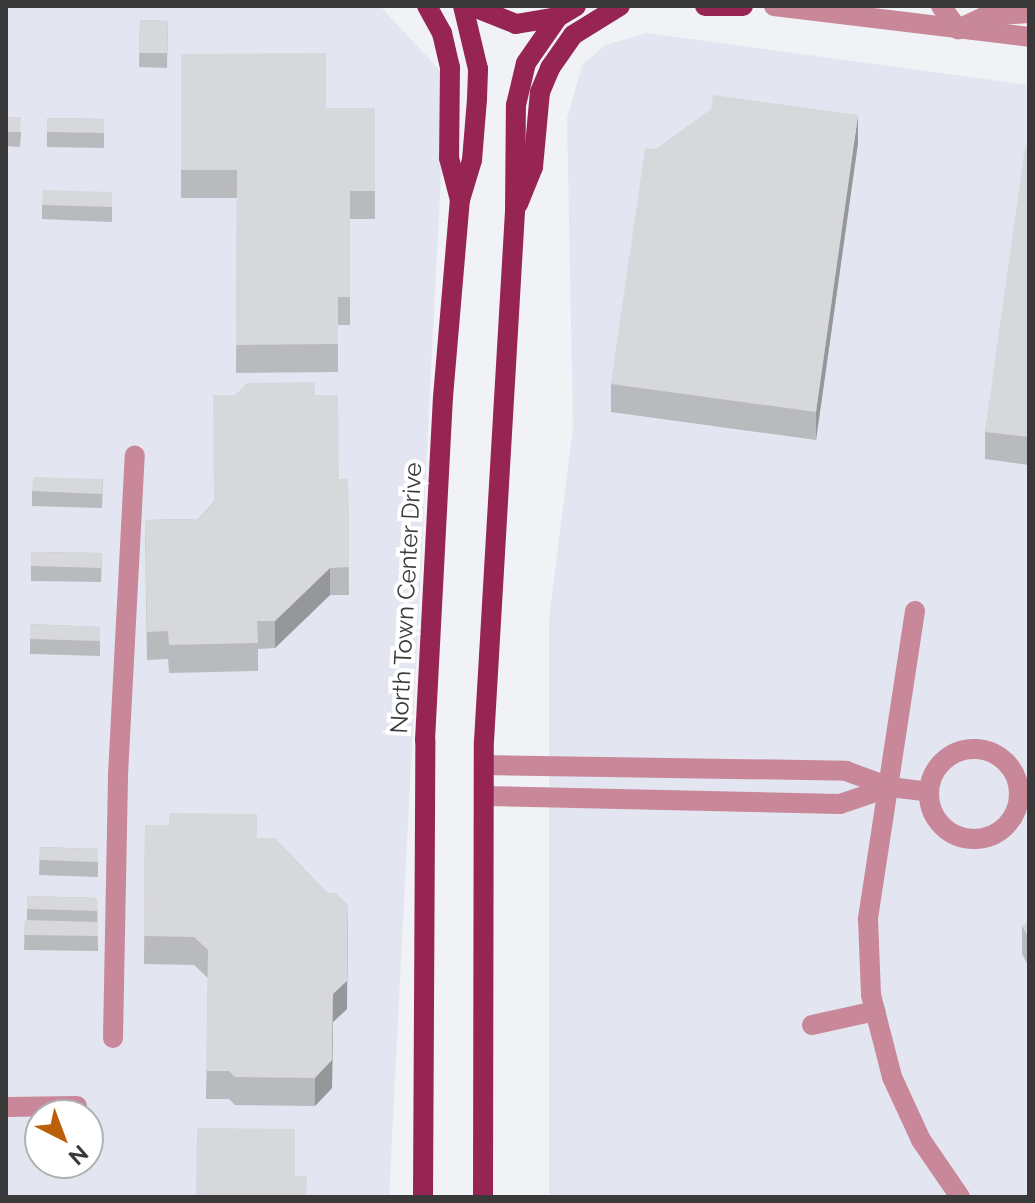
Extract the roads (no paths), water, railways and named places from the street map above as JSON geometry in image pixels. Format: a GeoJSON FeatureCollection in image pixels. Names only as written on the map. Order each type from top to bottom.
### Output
{"type":"FeatureCollection","features":[{"type":"Feature","properties":{"kind":"main road"},"geometry":{"type":"LineString","coordinates":[[427,6],[442,33],[450,67],[449,158],[460,200]]}},
{"type":"Feature","properties":{"kind":"main road","name":"North Town Center Drive"},"geometry":{"type":"LineString","coordinates":[[423,1197],[425,740],[442,411],[460,200],[472,160],[478,69],[463,6]]}},
{"type":"Feature","properties":{"kind":"main road"},"geometry":{"type":"LineString","coordinates":[[471,6],[516,24],[558,17]]}},
{"type":"Feature","properties":{"kind":"main road"},"geometry":{"type":"LineString","coordinates":[[483,1197],[484,765],[515,211],[512,164],[521,79],[534,48],[558,17],[576,6]]}},
{"type":"Feature","properties":{"kind":"main road"},"geometry":{"type":"LineString","coordinates":[[515,211],[533,167],[540,92],[550,68],[573,35],[620,6]]}},
{"type":"Feature","properties":{"kind":"main road"},"geometry":{"type":"LineString","coordinates":[[705,6],[743,6]]}},
{"type":"Feature","properties":{"kind":"street"},"geometry":{"type":"LineString","coordinates":[[774,6],[1029,37]]}},
{"type":"Feature","properties":{"kind":"street"},"geometry":{"type":"LineString","coordinates":[[941,6],[958,29]]}},
{"type":"Feature","properties":{"kind":"street"},"geometry":{"type":"LineString","coordinates":[[958,29],[986,16],[1029,13]]}},
{"type":"Feature","properties":{"kind":"street"},"geometry":{"type":"LineString","coordinates":[[113,1038],[118,775],[135,455]]}},
{"type":"Feature","properties":{"kind":"street"},"geometry":{"type":"LineString","coordinates":[[915,611],[868,919],[875,1011],[892,1077],[921,1140],[960,1197]]}},
{"type":"Feature","properties":{"kind":"street"},"geometry":{"type":"LineString","coordinates":[[967,749],[982,749],[1008,763],[1019,790],[1013,818],[1003,830],[975,840],[947,831],[936,820],[928,792],[940,763],[967,749]]}},
{"type":"Feature","properties":{"kind":"street"},"geometry":{"type":"LineString","coordinates":[[484,765],[846,771],[890,787],[928,792]]}},
{"type":"Feature","properties":{"kind":"street"},"geometry":{"type":"LineString","coordinates":[[484,796],[840,804],[890,787]]}},
{"type":"Feature","properties":{"kind":"street"},"geometry":{"type":"LineString","coordinates":[[812,1025],[875,1011]]}}]}
